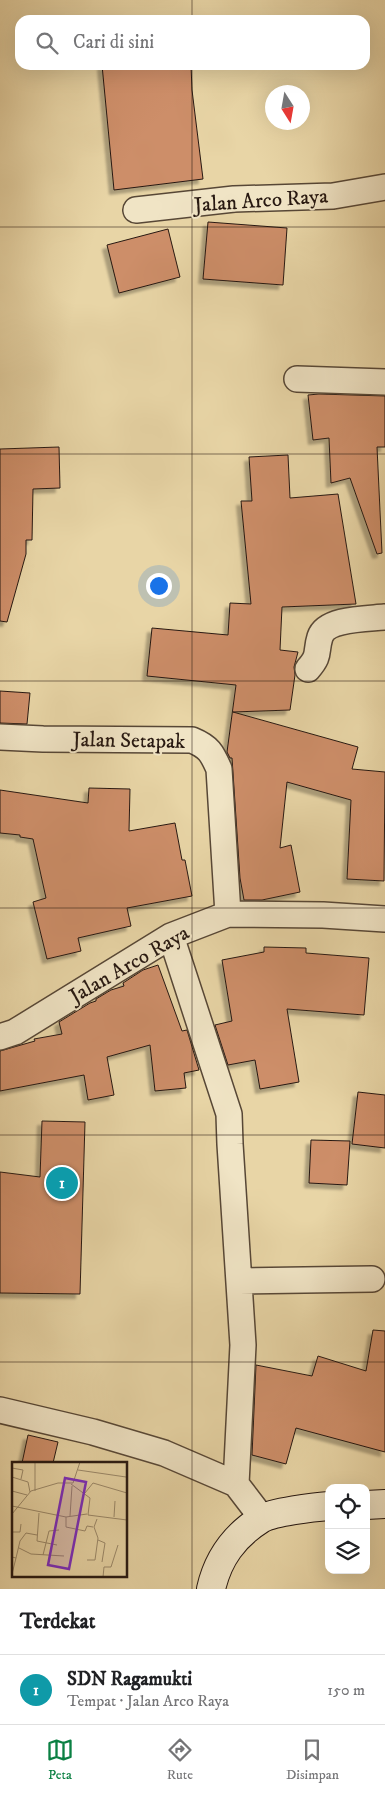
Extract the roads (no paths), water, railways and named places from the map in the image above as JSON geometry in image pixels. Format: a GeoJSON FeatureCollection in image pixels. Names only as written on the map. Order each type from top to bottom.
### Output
{"type":"FeatureCollection","features":[{"type":"Feature","properties":{"kind":"main road"},"geometry":{"type":"LineString","coordinates":[[370,1505],[385,1504]]}},
{"type":"Feature","properties":{"kind":"main road"},"geometry":{"type":"LineString","coordinates":[[211,1589],[220,1560],[234,1542],[262,1518],[309,1507],[325,1506]]}},
{"type":"Feature","properties":{"kind":"street","name":"Jalan Arco Raya"},"geometry":{"type":"LineString","coordinates":[[136,210],[234,199],[333,196],[385,186]]}},
{"type":"Feature","properties":{"kind":"street"},"geometry":{"type":"LineString","coordinates":[[297,379],[385,382]]}},
{"type":"Feature","properties":{"kind":"street"},"geometry":{"type":"LineString","coordinates":[[308,669],[317,659],[321,634],[326,628],[335,623],[385,617]]}},
{"type":"Feature","properties":{"kind":"street","name":"Jalan Setapak"},"geometry":{"type":"LineString","coordinates":[[0,737],[192,740],[206,746],[219,769],[228,914]]}},
{"type":"Feature","properties":{"kind":"street","name":"Jalan Arco Raya"},"geometry":{"type":"LineString","coordinates":[[0,1037],[15,1032],[171,936],[228,914],[323,915],[385,919]]}},
{"type":"Feature","properties":{"kind":"street"},"geometry":{"type":"LineString","coordinates":[[171,936],[229,1114],[243,1345],[236,1484]]}},
{"type":"Feature","properties":{"kind":"street"},"geometry":{"type":"LineString","coordinates":[[239,1282],[372,1279]]}},
{"type":"Feature","properties":{"kind":"street"},"geometry":{"type":"LineString","coordinates":[[0,1410],[93,1432],[164,1453],[236,1484],[262,1518]]}},
{"type":"Feature","properties":{"kind":"place","name":"SDN Ragamukti"},"geometry":{"type":"Point","coordinates":[62,1183]}}]}
